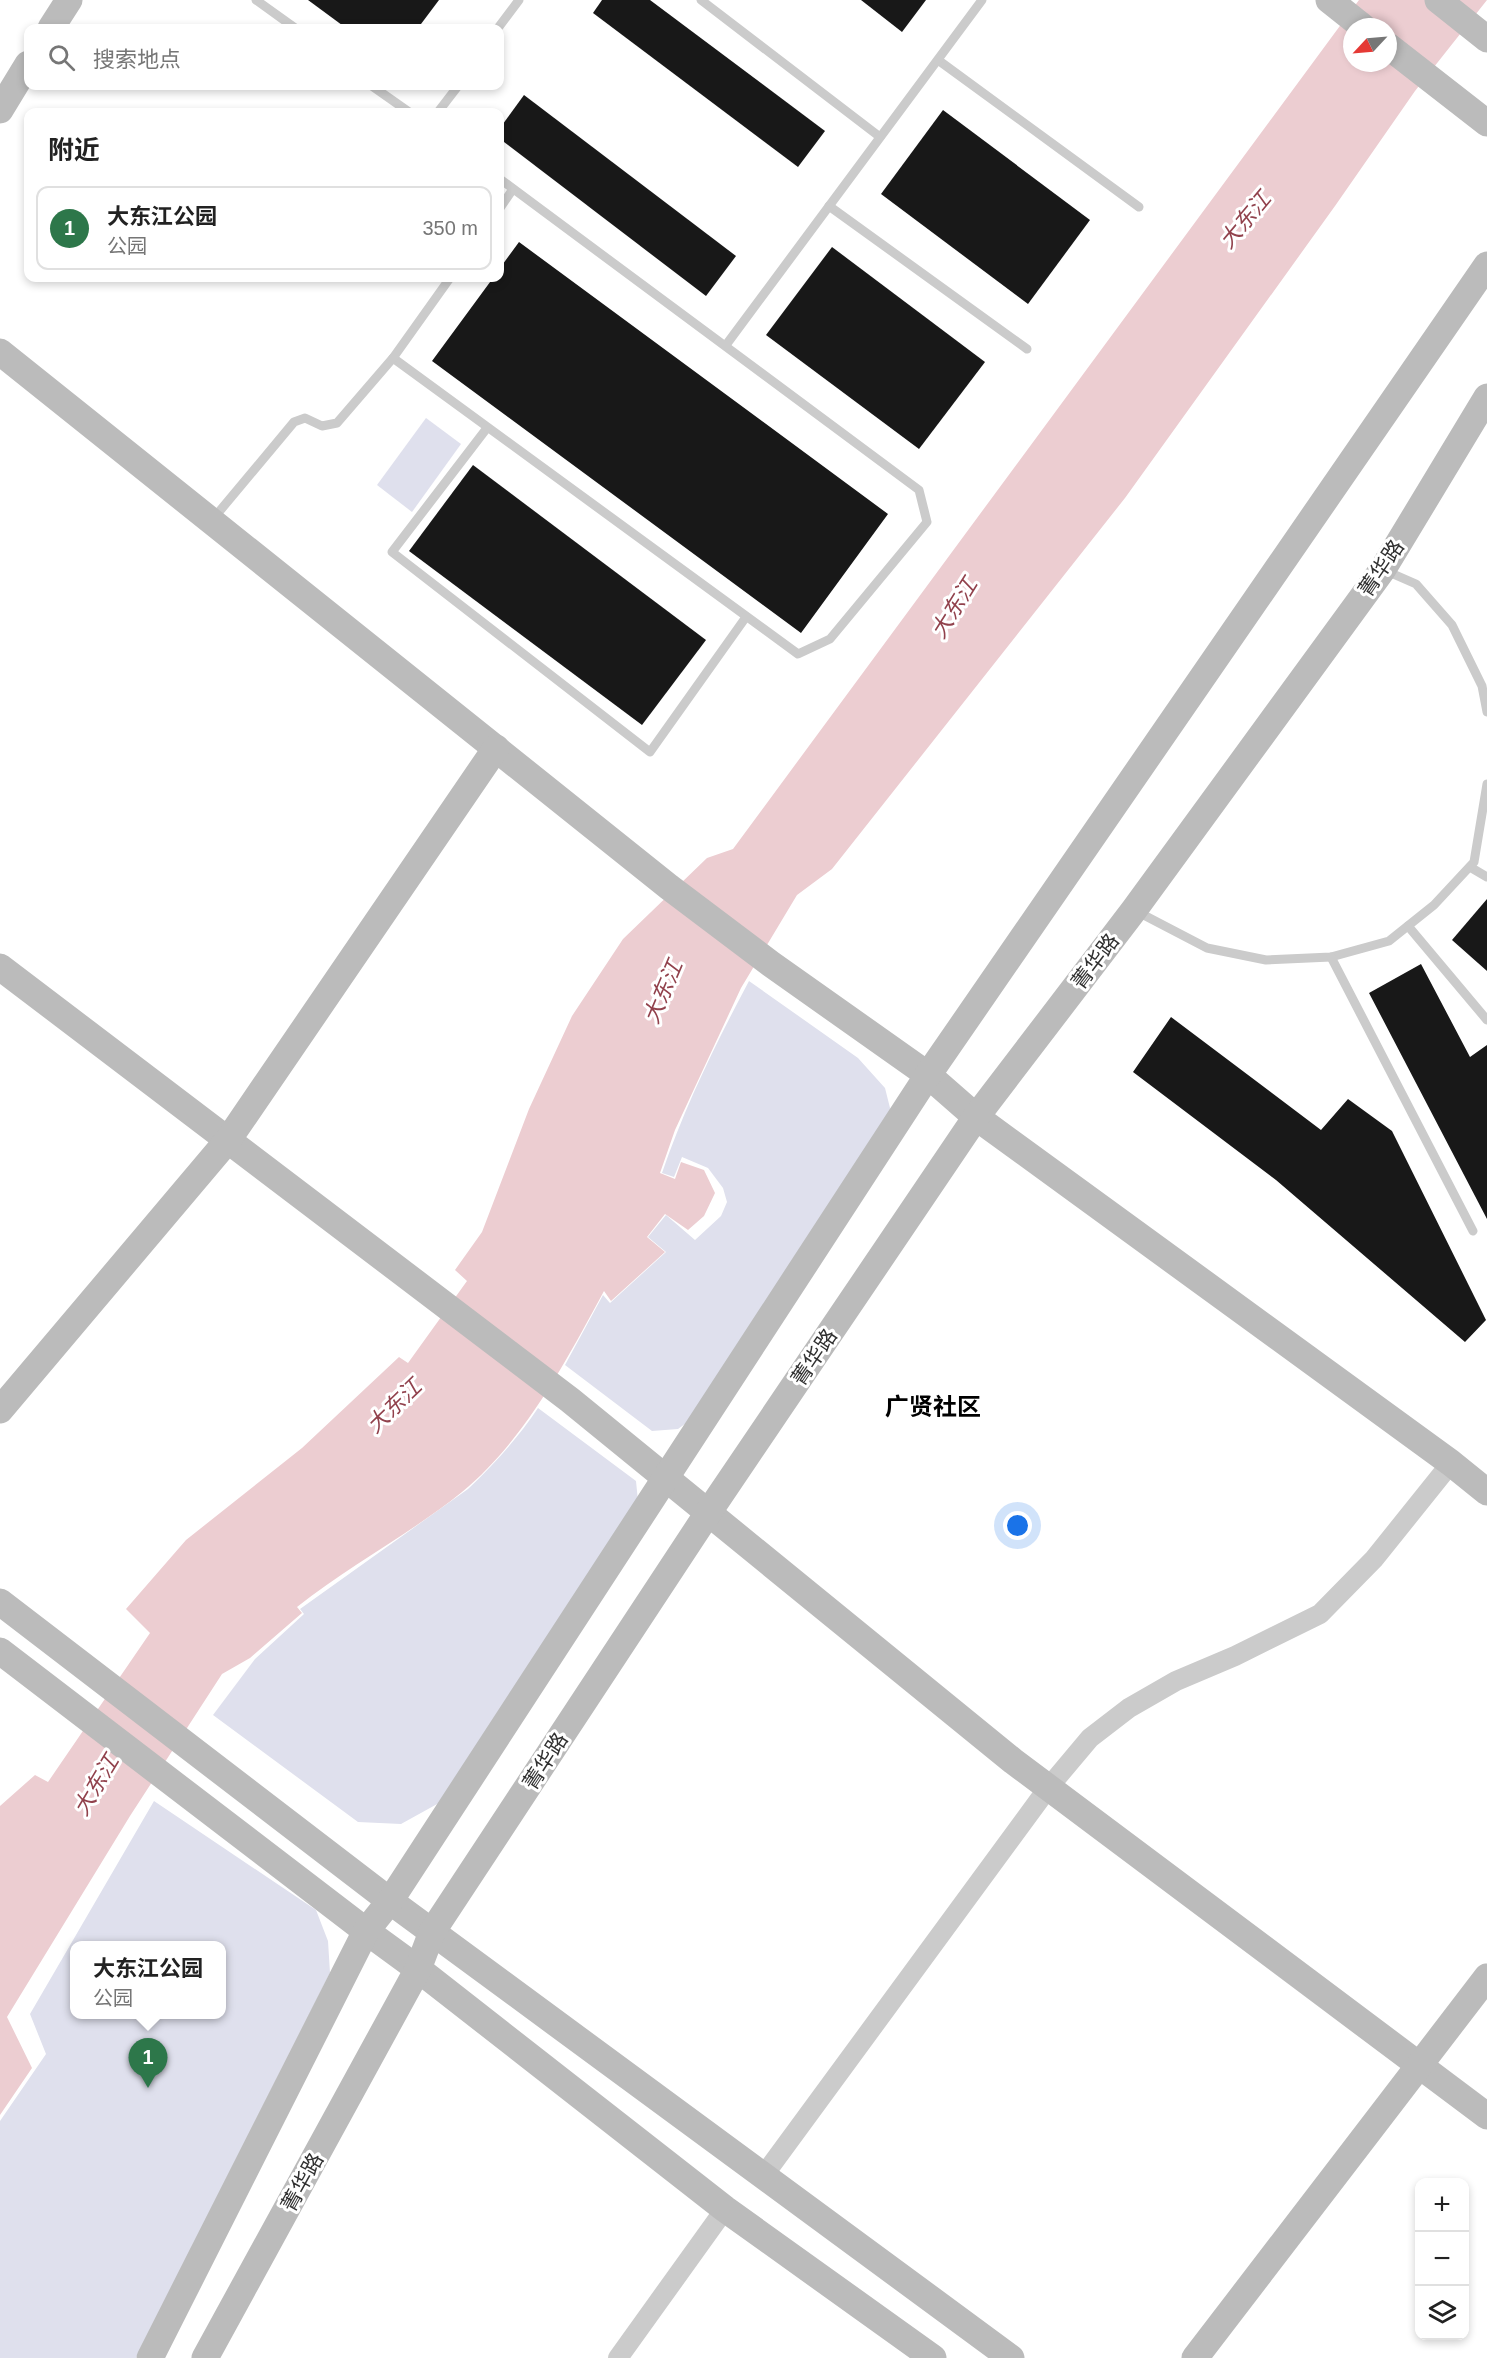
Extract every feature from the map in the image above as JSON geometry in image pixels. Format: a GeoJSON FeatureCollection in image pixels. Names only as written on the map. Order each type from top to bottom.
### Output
{"type":"FeatureCollection","features":[{"type":"Feature","properties":{"kind":"street"},"geometry":{"type":"LineString","coordinates":[[54,24],[69,0]]}},
{"type":"Feature","properties":{"kind":"street"},"geometry":{"type":"LineString","coordinates":[[1438,0],[1480,34]]}},
{"type":"Feature","properties":{"kind":"street"},"geometry":{"type":"LineString","coordinates":[[1330,1],[1352,18]]}},
{"type":"Feature","properties":{"kind":"street"},"geometry":{"type":"LineString","coordinates":[[1397,53],[1487,123]]}},
{"type":"Feature","properties":{"kind":"street"},"geometry":{"type":"LineString","coordinates":[[0,110],[24,71]]}},
{"type":"Feature","properties":{"kind":"street"},"geometry":{"type":"LineString","coordinates":[[150,2358],[366,1931],[390,1901],[928,1075],[1487,265]]}},
{"type":"Feature","properties":{"kind":"street"},"geometry":{"type":"LineString","coordinates":[[0,352],[669,887],[771,964],[928,1075],[976,1117],[1451,1463],[1487,1492]]}},
{"type":"Feature","properties":{"kind":"street","name":"菁华路"},"geometry":{"type":"LineString","coordinates":[[206,2358],[418,1969],[432,1932],[708,1513],[976,1117],[1134,910],[1383,569],[1487,397]]}},
{"type":"Feature","properties":{"kind":"street"},"geometry":{"type":"LineString","coordinates":[[0,1410],[228,1140],[496,748]]}},
{"type":"Feature","properties":{"kind":"street"},"geometry":{"type":"LineString","coordinates":[[0,967],[570,1400],[1048,1788],[1487,2116]]}},
{"type":"Feature","properties":{"kind":"street"},"geometry":{"type":"LineString","coordinates":[[764,2175],[1048,1788],[1090,1738],[1129,1708],[1176,1681],[1235,1656],[1320,1614],[1374,1559],[1451,1463]]}},
{"type":"Feature","properties":{"kind":"street"},"geometry":{"type":"LineString","coordinates":[[0,1602],[390,1901],[1011,2358]]}},
{"type":"Feature","properties":{"kind":"street"},"geometry":{"type":"LineString","coordinates":[[0,1651],[418,1969],[725,2209],[933,2358]]}},
{"type":"Feature","properties":{"kind":"street"},"geometry":{"type":"LineString","coordinates":[[1195,2358],[1487,1977]]}},
{"type":"Feature","properties":{"kind":"street"},"geometry":{"type":"LineString","coordinates":[[618,2358],[725,2209]]}},
{"type":"Feature","properties":{"kind":"lane"},"geometry":{"type":"LineString","coordinates":[[256,0],[289,24]]}},
{"type":"Feature","properties":{"kind":"lane"},"geometry":{"type":"LineString","coordinates":[[501,24],[519,0]]}},
{"type":"Feature","properties":{"kind":"lane"},"geometry":{"type":"LineString","coordinates":[[701,0],[880,137]]}},
{"type":"Feature","properties":{"kind":"lane"},"geometry":{"type":"LineString","coordinates":[[726,345],[982,0]]}},
{"type":"Feature","properties":{"kind":"lane"},"geometry":{"type":"LineString","coordinates":[[938,60],[1139,207]]}},
{"type":"Feature","properties":{"kind":"lane"},"geometry":{"type":"LineString","coordinates":[[378,90],[403,108]]}},
{"type":"Feature","properties":{"kind":"lane"},"geometry":{"type":"LineString","coordinates":[[441,108],[455,90]]}},
{"type":"Feature","properties":{"kind":"lane"},"geometry":{"type":"LineString","coordinates":[[393,358],[798,654],[830,639],[927,522],[919,490],[504,182]]}},
{"type":"Feature","properties":{"kind":"lane"},"geometry":{"type":"LineString","coordinates":[[504,202],[513,189]]}},
{"type":"Feature","properties":{"kind":"lane"},"geometry":{"type":"LineString","coordinates":[[829,206],[1027,349]]}},
{"type":"Feature","properties":{"kind":"lane"},"geometry":{"type":"LineString","coordinates":[[211,521],[294,422],[304,418],[322,426],[337,423],[393,358],[447,282]]}},
{"type":"Feature","properties":{"kind":"lane"},"geometry":{"type":"LineString","coordinates":[[487,428],[392,552],[650,752],[746,616]]}},
{"type":"Feature","properties":{"kind":"lane"},"geometry":{"type":"LineString","coordinates":[[1383,569],[1416,584],[1452,625],[1482,686],[1487,707]]}},
{"type":"Feature","properties":{"kind":"lane"},"geometry":{"type":"LineString","coordinates":[[1134,910],[1207,948],[1266,960],[1331,957],[1389,941],[1434,905],[1474,861],[1487,786]]}},
{"type":"Feature","properties":{"kind":"lane"},"geometry":{"type":"LineString","coordinates":[[1470,867],[1487,877]]}},
{"type":"Feature","properties":{"kind":"lane"},"geometry":{"type":"LineString","coordinates":[[1408,926],[1487,1020]]}},
{"type":"Feature","properties":{"kind":"lane"},"geometry":{"type":"LineString","coordinates":[[1331,957],[1473,1231]]}},
{"type":"Feature","properties":{"kind":"shaded area"},"geometry":{"type":"Polygon","coordinates":[[[426,418],[461,444],[412,512],[377,485],[426,418]]]}},
{"type":"Feature","properties":{"kind":"shaded area"},"geometry":{"type":"Polygon","coordinates":[[[749,981],[858,1058],[885,1088],[892,1116],[697,1415],[678,1429],[652,1431],[565,1365],[603,1295],[610,1303],[666,1252],[648,1237],[666,1215],[695,1240],[721,1216],[727,1202],[723,1188],[708,1168],[682,1157],[674,1177],[662,1173],[702,1075],[749,981]]]}},
{"type":"Feature","properties":{"kind":"shaded area"},"geometry":{"type":"Polygon","coordinates":[[[538,1408],[636,1481],[638,1501],[439,1803],[401,1824],[358,1822],[213,1715],[255,1659],[304,1614],[300,1609],[468,1489],[505,1450],[538,1408]]]}},
{"type":"Feature","properties":{"kind":"shaded area"},"geometry":{"type":"Polygon","coordinates":[[[154,1801],[316,1910],[328,1941],[330,1973],[136,2358],[0,2358],[0,2121],[46,2054],[30,2014],[70,1945],[70,2019],[226,2019],[226,1941],[72,1941],[154,1801]]]}},
{"type":"Feature","properties":{"kind":"water","name":"大东江"},"geometry":{"type":"Polygon","coordinates":[[[1359,0],[1487,0],[1415,91],[1125,498],[832,869],[797,895],[741,988],[675,1130],[660,1173],[675,1179],[681,1162],[704,1170],[715,1193],[704,1216],[688,1230],[665,1214],[647,1237],[665,1252],[611,1301],[604,1291],[559,1372],[525,1424],[485,1471],[442,1507],[297,1607],[302,1613],[250,1658],[222,1674],[130,1816],[7,2017],[32,2068],[0,2115],[0,1806],[35,1775],[48,1782],[150,1633],[126,1609],[186,1540],[302,1448],[399,1357],[408,1363],[467,1281],[455,1270],[482,1232],[529,1109],[572,1016],[623,939],[707,858],[733,849],[1343,22],[1343,72],[1397,72],[1397,18],[1346,18],[1359,0]]]}},
{"type":"Feature","properties":{"kind":"building"},"geometry":{"type":"Polygon","coordinates":[[[308,0],[439,0],[421,24],[341,24],[308,0]]]}},
{"type":"Feature","properties":{"kind":"building"},"geometry":{"type":"Polygon","coordinates":[[[602,0],[650,0],[825,131],[798,167],[593,13],[602,0]]]}},
{"type":"Feature","properties":{"kind":"building"},"geometry":{"type":"Polygon","coordinates":[[[861,0],[926,0],[902,32],[861,0]]]}},
{"type":"Feature","properties":{"kind":"building"},"geometry":{"type":"Polygon","coordinates":[[[524,95],[736,256],[706,296],[504,142],[504,122],[524,95]]]}},
{"type":"Feature","properties":{"kind":"building"},"geometry":{"type":"Polygon","coordinates":[[[943,110],[1090,220],[1028,304],[881,194],[943,110]]]}},
{"type":"Feature","properties":{"kind":"building"},"geometry":{"type":"Polygon","coordinates":[[[519,242],[888,514],[801,633],[432,361],[490,282],[504,282],[504,263],[519,242]]]}},
{"type":"Feature","properties":{"kind":"building"},"geometry":{"type":"Polygon","coordinates":[[[832,247],[985,362],[919,449],[766,335],[832,247]]]}},
{"type":"Feature","properties":{"kind":"building"},"geometry":{"type":"Polygon","coordinates":[[[473,465],[706,640],[642,725],[409,551],[473,465]]]}},
{"type":"Feature","properties":{"kind":"building"},"geometry":{"type":"Polygon","coordinates":[[[1487,899],[1487,971],[1452,940],[1487,899]]]}},
{"type":"Feature","properties":{"kind":"building"},"geometry":{"type":"Polygon","coordinates":[[[1421,964],[1470,1057],[1487,1045],[1487,1219],[1369,993],[1421,964]]]}},
{"type":"Feature","properties":{"kind":"building"},"geometry":{"type":"Polygon","coordinates":[[[1171,1017],[1321,1130],[1348,1099],[1392,1131],[1486,1320],[1465,1342],[1276,1180],[1133,1072],[1171,1017]]]}},
{"type":"Feature","properties":{"kind":"place","name":"大东江公园"},"geometry":{"type":"Point","coordinates":[148,2088]}},
{"type":"Feature","properties":{"kind":"district","name":"广贤社区"},"geometry":{"type":"Point","coordinates":[933,1406]}}]}
